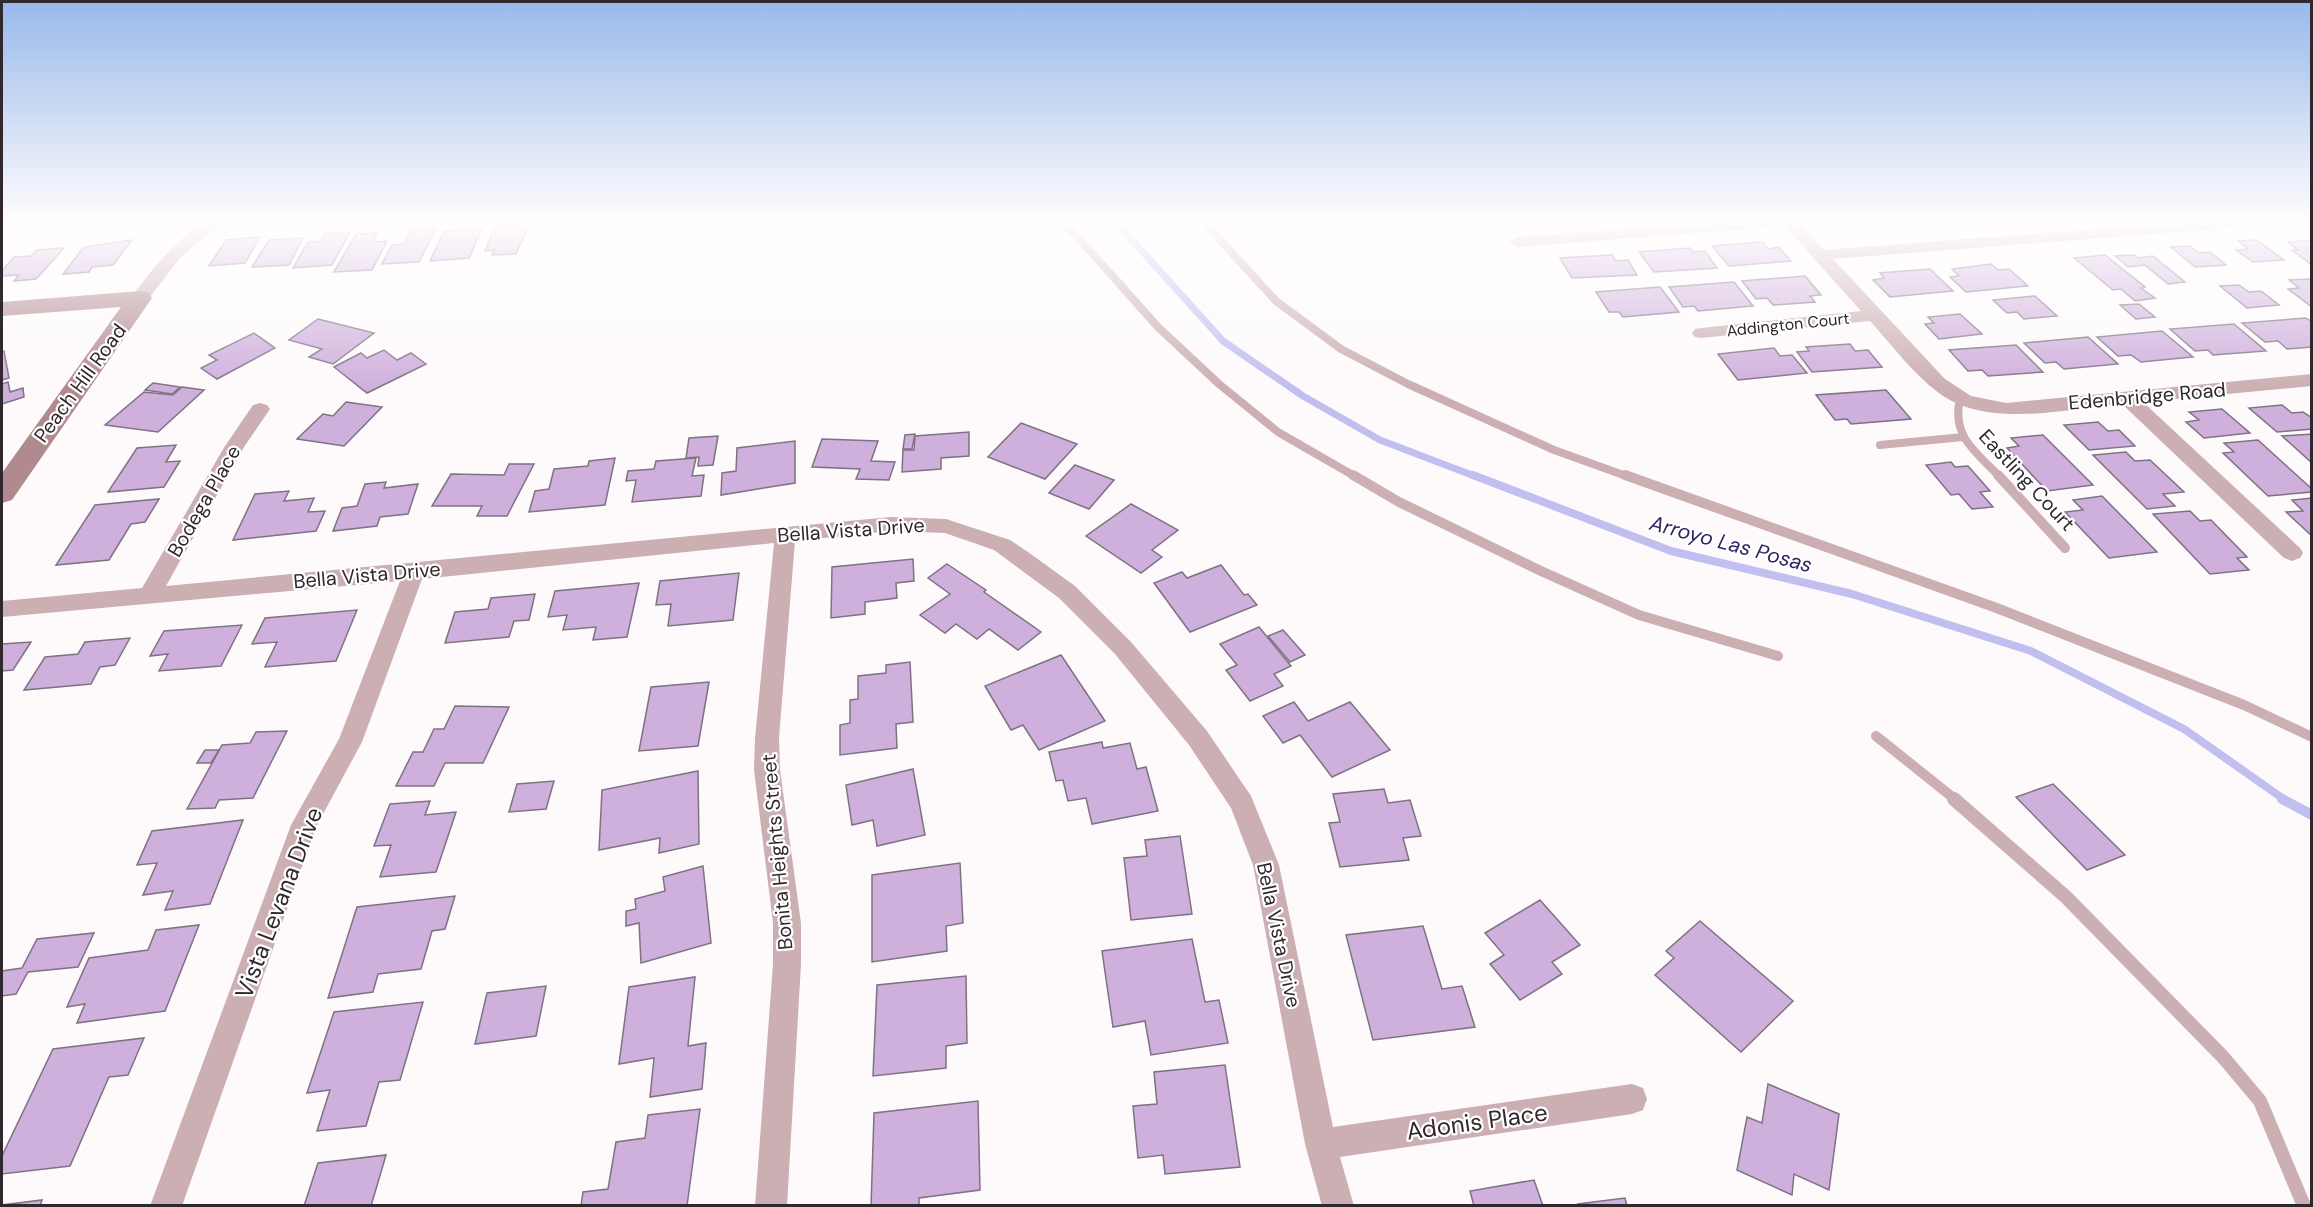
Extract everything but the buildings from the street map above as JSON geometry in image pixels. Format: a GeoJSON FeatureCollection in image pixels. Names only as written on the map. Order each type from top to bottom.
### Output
{"type":"FeatureCollection","features":[{"type":"Feature","properties":{"kind":"street"},"geometry":{"type":"LineString","coordinates":[[140,298],[155,276]]}},
{"type":"Feature","properties":{"kind":"street","name":"Edenbridge Road"},"geometry":{"type":"LineString","coordinates":[[1840,276],[1949,394],[1982,407],[2006,409],[2311,381]]}},
{"type":"Feature","properties":{"kind":"street","name":"Peach Hill Road"},"geometry":{"type":"LineString","coordinates":[[2,309],[140,298]]}},
{"type":"Feature","properties":{"kind":"street","name":"Peach Hill Road"},"geometry":{"type":"LineString","coordinates":[[2,493],[140,298]]}},
{"type":"Feature","properties":{"kind":"street","name":"Addington Court"},"geometry":{"type":"LineString","coordinates":[[1701,333],[1875,315]]}},
{"type":"Feature","properties":{"kind":"street"},"geometry":{"type":"LineString","coordinates":[[2127,399],[2292,553]]}},
{"type":"Feature","properties":{"kind":"street","name":"Bodega Place"},"geometry":{"type":"LineString","coordinates":[[150,594],[235,446],[260,409]]}},
{"type":"Feature","properties":{"kind":"street","name":"Bella Vista Drive"},"geometry":{"type":"LineString","coordinates":[[2,609],[414,572],[891,524],[946,526],[1002,545],[1067,592],[1123,648],[1198,738],[1225,777],[1246,814],[1266,865],[1321,1144],[1338,1206]]}},
{"type":"Feature","properties":{"kind":"street","name":"Bonita Heights Street"},"geometry":{"type":"LineString","coordinates":[[771,1206],[787,964],[787,923],[768,770],[767,738],[786,534]]}},
{"type":"Feature","properties":{"kind":"street","name":"Vista Levana Drive"},"geometry":{"type":"LineString","coordinates":[[166,1206],[304,825],[362,716],[414,572]]}},
{"type":"Feature","properties":{"kind":"street","name":"Adonis Place"},"geometry":{"type":"LineString","coordinates":[[1321,1144],[1632,1099]]}},
{"type":"Feature","properties":{"kind":"lane"},"geometry":{"type":"LineString","coordinates":[[1113,276],[1158,327],[1219,384],[1278,432],[1399,502],[1541,572],[1639,615],[1778,656]]}},
{"type":"Feature","properties":{"kind":"lane"},"geometry":{"type":"LineString","coordinates":[[1252,276],[1276,300],[1341,349],[1408,384],[1554,450],[1994,607],[2244,705],[2312,737]]}},
{"type":"Feature","properties":{"kind":"lane"},"geometry":{"type":"LineString","coordinates":[[1880,446],[1963,437],[1956,416],[1960,399]]}},
{"type":"Feature","properties":{"kind":"lane","name":"Eastling Court"},"geometry":{"type":"LineString","coordinates":[[1963,437],[2065,548]]}},
{"type":"Feature","properties":{"kind":"lane"},"geometry":{"type":"LineString","coordinates":[[1876,736],[1949,794],[2066,897],[2223,1057],[2260,1101],[2304,1206]]}},
{"type":"Feature","properties":{"kind":"waterway","name":"Arroyo Las Posas"},"geometry":{"type":"LineString","coordinates":[[1165,276],[1223,341],[1303,396],[1380,440],[1477,477]]}},
{"type":"Feature","properties":{"kind":"waterway","name":"Arroyo Las Posas"},"geometry":{"type":"LineString","coordinates":[[1473,475],[1671,551],[1852,594],[2031,651],[2184,729],[2285,800]]}},
{"type":"Feature","properties":{"kind":"waterway","name":"Arroyo Las Posas"},"geometry":{"type":"LineString","coordinates":[[2282,799],[2312,815]]}}]}
